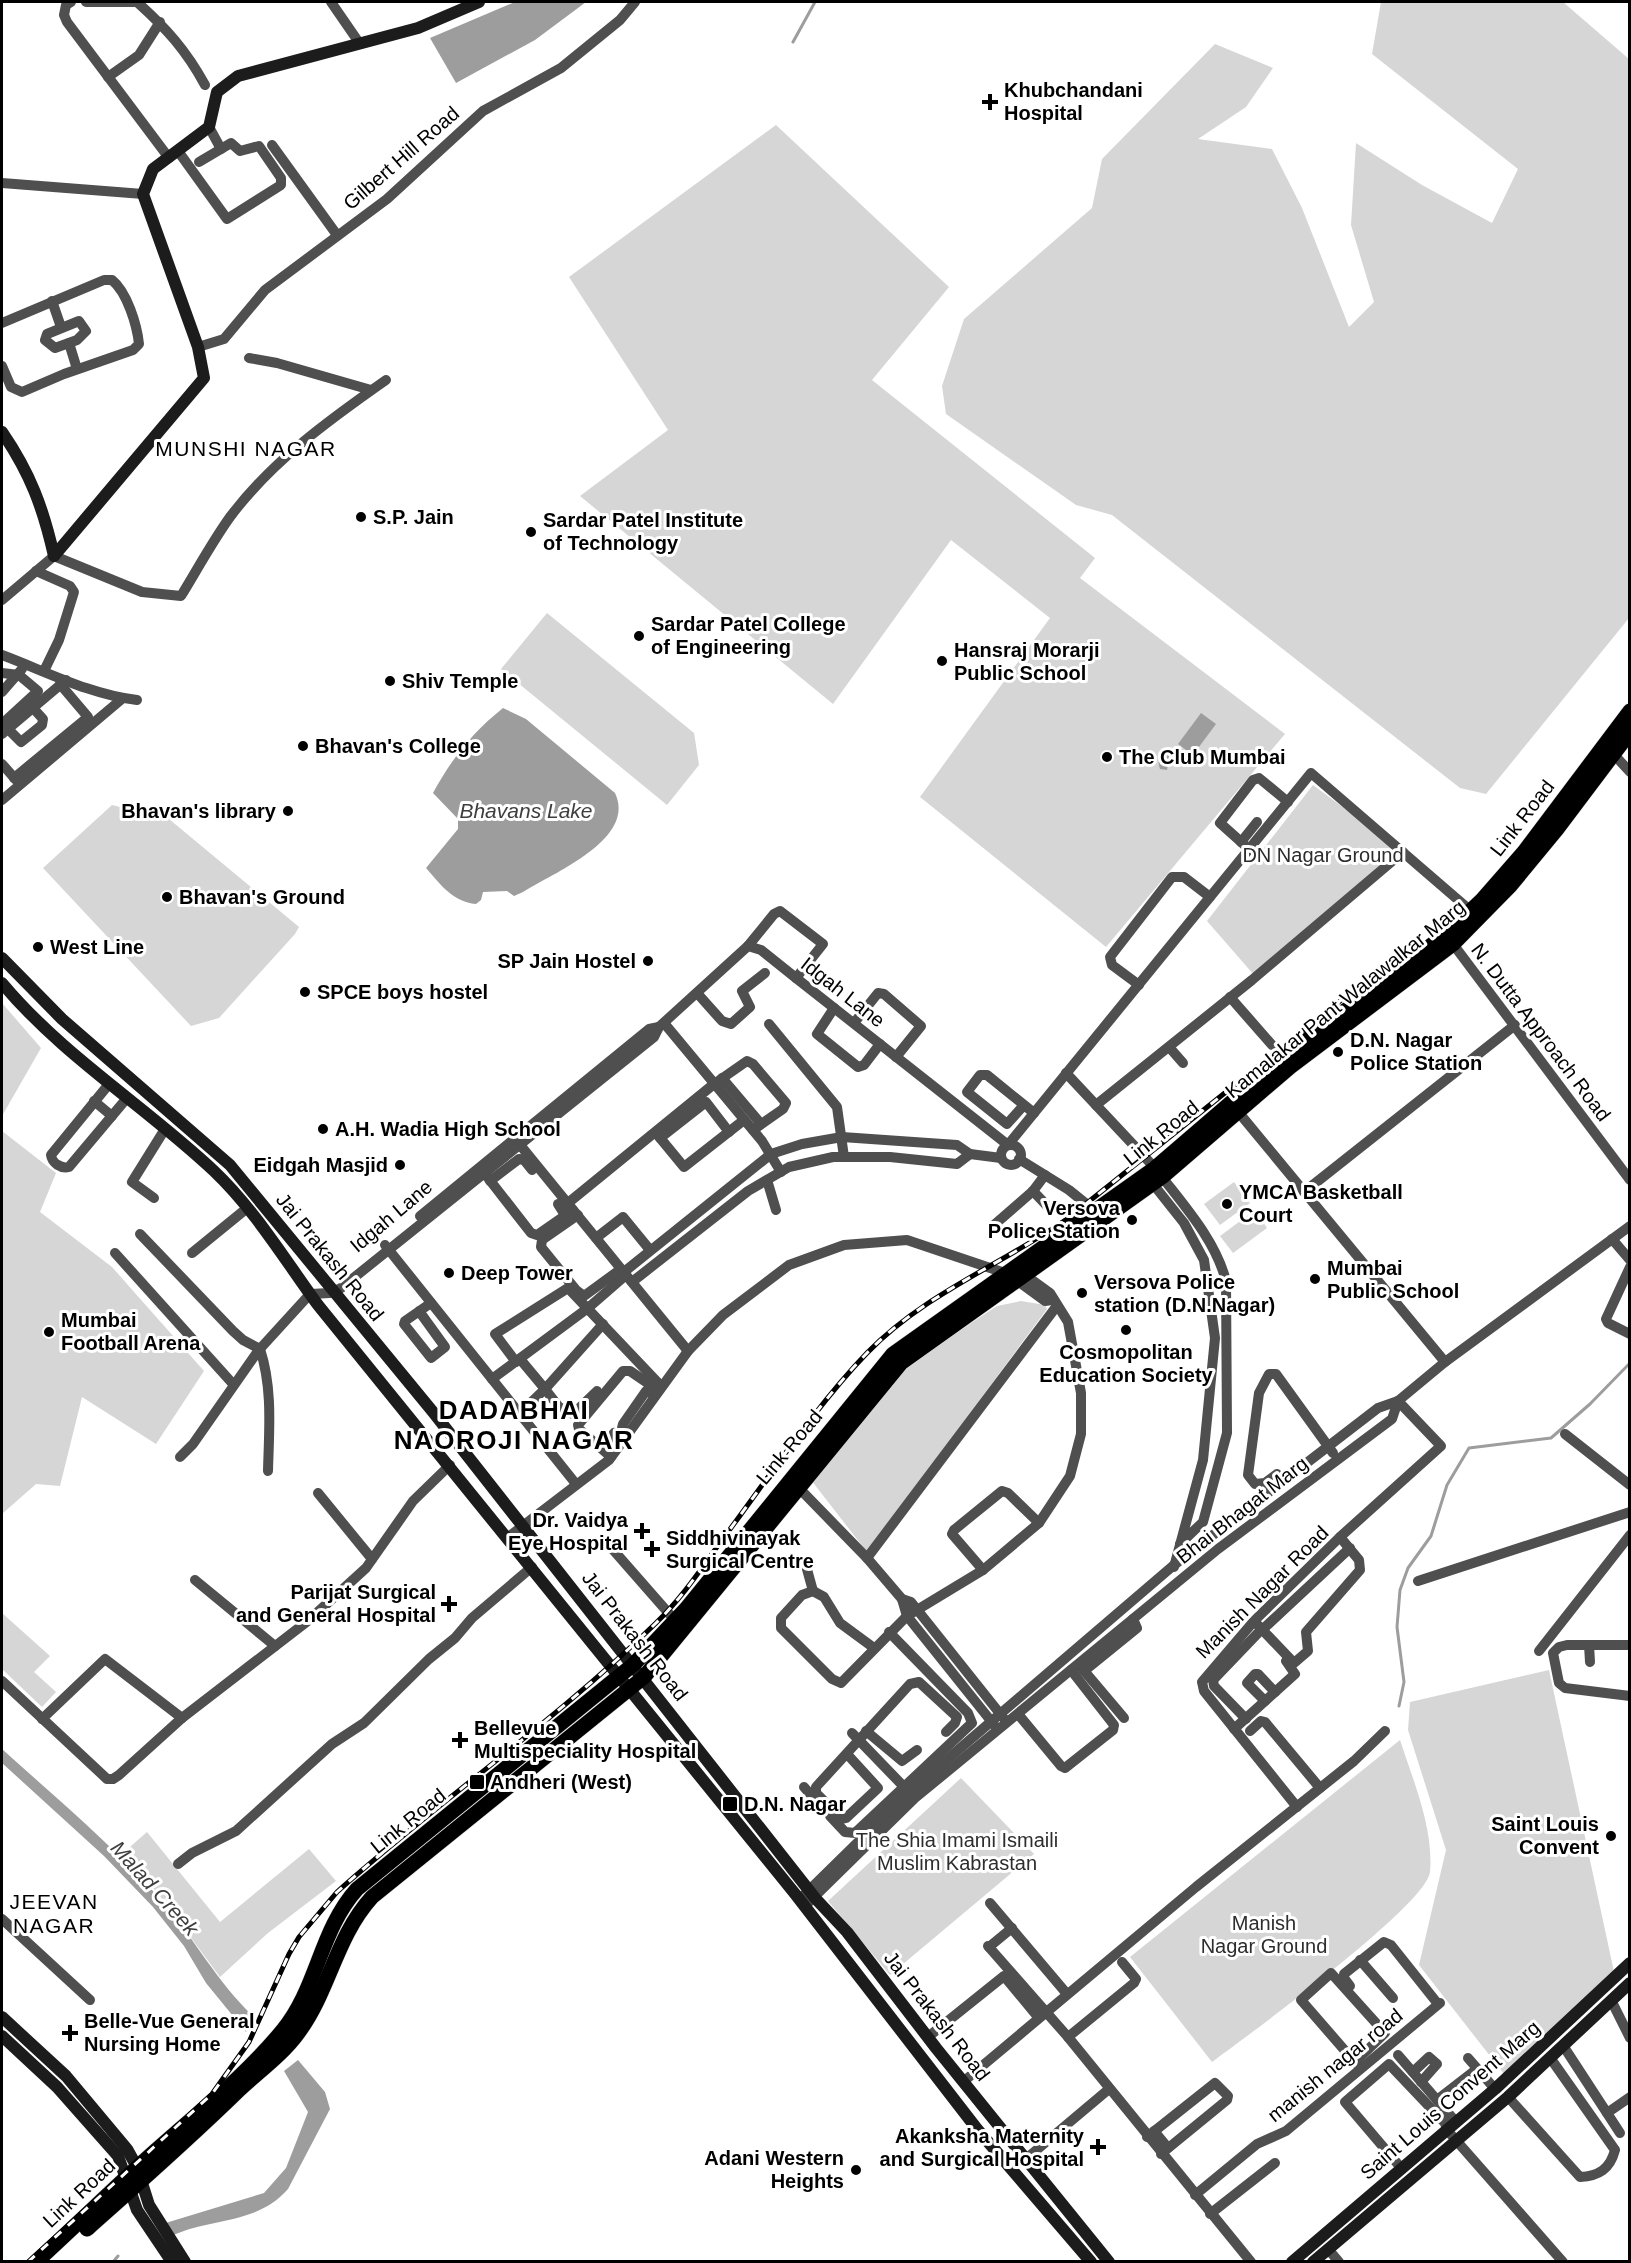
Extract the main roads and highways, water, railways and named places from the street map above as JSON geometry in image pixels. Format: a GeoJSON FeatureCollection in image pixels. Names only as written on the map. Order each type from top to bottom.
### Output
{"type":"FeatureCollection","features":[{"type":"Feature","properties":{"kind":"main road"},"geometry":{"type":"LineString","coordinates":[[2,432],[18,456],[43,508],[54,556],[204,378],[198,347],[143,194],[153,169],[207,128],[217,92],[238,76],[418,28],[479,2]]}},
{"type":"Feature","properties":{"kind":"main road"},"geometry":{"type":"LineString","coordinates":[[1609,749],[1629,711]]}},
{"type":"Feature","properties":{"kind":"main road","name":"Kamalakar Pant Walawalkar Marg"},"geometry":{"type":"LineString","coordinates":[[1017,1274],[1157,1176],[1234,1107],[1290,1067],[1449,939],[1557,830],[1609,749],[1629,732]]}},
{"type":"Feature","properties":{"kind":"main road","name":"Link Road"},"geometry":{"type":"LineString","coordinates":[[1449,939],[1471,911],[1506,882]]}},
{"type":"Feature","properties":{"kind":"main road","name":"Jai Prakash Road"},"geometry":{"type":"LineString","coordinates":[[2,958],[70,1027],[230,1165],[523,1525],[813,1895],[847,1932],[963,2082],[1027,2158],[1109,2262]]}},
{"type":"Feature","properties":{"kind":"main road","name":"Jai Prakash Road"},"geometry":{"type":"LineString","coordinates":[[2,983],[38,1022],[213,1170],[246,1209],[310,1294],[801,1903],[977,2129],[1091,2262]]}},
{"type":"Feature","properties":{"kind":"main road","name":"Link Road"},"geometry":{"type":"LineString","coordinates":[[36,2262],[292,2041],[308,2018],[345,1935],[357,1915],[372,1898],[644,1677],[679,1625],[795,1483],[893,1354],[1017,1274]]}},
{"type":"Feature","properties":{"kind":"main road","name":"Link Road"},"geometry":{"type":"LineString","coordinates":[[50,2262],[235,2082],[284,2030],[338,1914],[357,1890],[619,1677],[679,1625]]}},
{"type":"Feature","properties":{"kind":"main road","name":"Saint Louis Convent Marg"},"geometry":{"type":"LineString","coordinates":[[1292,2262],[1495,2089],[1629,1964]]}},
{"type":"Feature","properties":{"kind":"main road","name":"Saint Louis Convent Marg"},"geometry":{"type":"LineString","coordinates":[[1313,2262],[1508,2097],[1612,2002],[1629,1983]]}},
{"type":"Feature","properties":{"kind":"main road"},"geometry":{"type":"LineString","coordinates":[[2,2017],[66,2076],[127,2150],[137,2210],[172,2262]]}},
{"type":"Feature","properties":{"kind":"main road"},"geometry":{"type":"LineString","coordinates":[[2,2036],[57,2087],[117,2156],[185,2262]]}},
{"type":"Feature","properties":{"kind":"water"},"geometry":{"type":"Polygon","coordinates":[[[515,2],[586,2],[535,40],[456,83],[430,38],[515,2]]]}},
{"type":"Feature","properties":{"kind":"water","name":"Bhavans Lake"},"geometry":{"type":"Polygon","coordinates":[[[503,708],[526,719],[615,793],[619,810],[614,825],[603,840],[571,864],[514,896],[507,891],[483,892],[481,900],[476,904],[468,903],[460,900],[442,886],[426,868],[458,829],[458,819],[433,793],[464,746],[503,708]]]}},
{"type":"Feature","properties":{"kind":"water"},"geometry":{"type":"Polygon","coordinates":[[[1201,713],[1216,724],[1193,755],[1178,744],[1201,713]]]}},
{"type":"Feature","properties":{"kind":"water"},"geometry":{"type":"Polygon","coordinates":[[[1177,748],[1191,759],[1186,766],[1168,765],[1167,770],[1160,769],[1159,760],[1162,754],[1177,748]]]}},
{"type":"Feature","properties":{"kind":"water"},"geometry":{"type":"Polygon","coordinates":[[[2,1749],[105,1842],[162,1901],[228,1989],[253,2016],[246,2032],[206,1983],[184,1946],[153,1907],[104,1856],[2,1763],[2,1749]]]}},
{"type":"Feature","properties":{"kind":"water"},"geometry":{"type":"Polygon","coordinates":[[[298,2060],[325,2092],[330,2109],[288,2189],[275,2201],[261,2209],[230,2220],[182,2231],[167,2238],[159,2225],[264,2193],[286,2168],[308,2112],[284,2071],[298,2060]]]}},
{"type":"Feature","properties":{"kind":"waterway"},"geometry":{"type":"LineString","coordinates":[[793,42],[815,2]]}},
{"type":"Feature","properties":{"kind":"waterway"},"geometry":{"type":"LineString","coordinates":[[1399,1706],[1404,1682],[1397,1627],[1400,1590],[1408,1568],[1431,1536],[1447,1485],[1469,1448],[1551,1438],[1590,1404],[1630,1363]]}},
{"type":"Feature","properties":{"kind":"waterway","name":"Malad Creek"},"geometry":{"type":"LineString","coordinates":[[113,2262],[118,2256]]}},
{"type":"Feature","properties":{"kind":"railway"},"geometry":{"type":"LineString","coordinates":[[28,2262],[212,2094],[249,2042],[299,1937],[337,1892],[579,1693],[618,1659],[674,1604],[810,1420],[867,1353],[889,1332],[938,1297],[1067,1219],[1385,965]]}},
{"type":"Feature","properties":{"kind":"place","name":"Khubchandani Hospital"},"geometry":{"type":"Point","coordinates":[990,102]}},
{"type":"Feature","properties":{"kind":"place","name":"S.P. Jain"},"geometry":{"type":"Point","coordinates":[361,517]}},
{"type":"Feature","properties":{"kind":"place","name":"Sardar Patel Institute of Technology"},"geometry":{"type":"Point","coordinates":[531,532]}},
{"type":"Feature","properties":{"kind":"place","name":"Sardar Patel College of Engineering"},"geometry":{"type":"Point","coordinates":[639,636]}},
{"type":"Feature","properties":{"kind":"place","name":"Hansraj Morarji Public School"},"geometry":{"type":"Point","coordinates":[942,661]}},
{"type":"Feature","properties":{"kind":"place","name":"Shiv Temple"},"geometry":{"type":"Point","coordinates":[390,681]}},
{"type":"Feature","properties":{"kind":"place","name":"Bhavan's College"},"geometry":{"type":"Point","coordinates":[303,746]}},
{"type":"Feature","properties":{"kind":"place","name":"The Club Mumbai"},"geometry":{"type":"Point","coordinates":[1107,757]}},
{"type":"Feature","properties":{"kind":"place","name":"Bhavan's library"},"geometry":{"type":"Point","coordinates":[288,811]}},
{"type":"Feature","properties":{"kind":"place","name":"Bhavan's Ground"},"geometry":{"type":"Point","coordinates":[167,897]}},
{"type":"Feature","properties":{"kind":"place","name":"West Line"},"geometry":{"type":"Point","coordinates":[38,947]}},
{"type":"Feature","properties":{"kind":"place","name":"SP Jain Hostel"},"geometry":{"type":"Point","coordinates":[648,961]}},
{"type":"Feature","properties":{"kind":"place","name":"SPCE boys hostel"},"geometry":{"type":"Point","coordinates":[305,992]}},
{"type":"Feature","properties":{"kind":"place","name":"D.N. Nagar Police Station"},"geometry":{"type":"Point","coordinates":[1338,1052]}},
{"type":"Feature","properties":{"kind":"place","name":"A.H. Wadia High School"},"geometry":{"type":"Point","coordinates":[323,1129]}},
{"type":"Feature","properties":{"kind":"place","name":"Eidgah Masjid"},"geometry":{"type":"Point","coordinates":[400,1165]}},
{"type":"Feature","properties":{"kind":"place","name":"YMCA Basketball Court"},"geometry":{"type":"Point","coordinates":[1227,1204]}},
{"type":"Feature","properties":{"kind":"place","name":"Versova Police Station"},"geometry":{"type":"Point","coordinates":[1132,1220]}},
{"type":"Feature","properties":{"kind":"place","name":"Deep Tower"},"geometry":{"type":"Point","coordinates":[449,1273]}},
{"type":"Feature","properties":{"kind":"place","name":"Mumbai Public School"},"geometry":{"type":"Point","coordinates":[1315,1279]}},
{"type":"Feature","properties":{"kind":"place","name":"Versova Police station (D.N.Nagar)"},"geometry":{"type":"Point","coordinates":[1082,1293]}},
{"type":"Feature","properties":{"kind":"place","name":"Cosmopolitan Education Society"},"geometry":{"type":"Point","coordinates":[1126,1330]}},
{"type":"Feature","properties":{"kind":"place","name":"Mumbai Football Arena"},"geometry":{"type":"Point","coordinates":[49,1332]}},
{"type":"Feature","properties":{"kind":"place","name":"Dr. Vaidya Eye Hospital"},"geometry":{"type":"Point","coordinates":[642,1531]}},
{"type":"Feature","properties":{"kind":"place","name":"Siddhivinayak Surgical Centre"},"geometry":{"type":"Point","coordinates":[652,1549]}},
{"type":"Feature","properties":{"kind":"place","name":"Parijat Surgical and General Hospital"},"geometry":{"type":"Point","coordinates":[449,1604]}},
{"type":"Feature","properties":{"kind":"place","name":"Bellevue Multispeciality Hospital"},"geometry":{"type":"Point","coordinates":[460,1740]}},
{"type":"Feature","properties":{"kind":"place","name":"Andheri (West)"},"geometry":{"type":"Point","coordinates":[477,1782]}},
{"type":"Feature","properties":{"kind":"place","name":"D.N. Nagar"},"geometry":{"type":"Point","coordinates":[730,1804]}},
{"type":"Feature","properties":{"kind":"place","name":"Saint Louis Convent"},"geometry":{"type":"Point","coordinates":[1611,1836]}},
{"type":"Feature","properties":{"kind":"place","name":"Belle-Vue General Nursing Home"},"geometry":{"type":"Point","coordinates":[70,2033]}},
{"type":"Feature","properties":{"kind":"place","name":"Akanksha Maternity and Surgical Hospital"},"geometry":{"type":"Point","coordinates":[1098,2147]}},
{"type":"Feature","properties":{"kind":"place","name":"Adani Western Heights"},"geometry":{"type":"Point","coordinates":[856,2170]}},
{"type":"Feature","properties":{"kind":"district","name":"MUNSHI NAGAR"},"geometry":{"type":"Point","coordinates":[246,448]}},
{"type":"Feature","properties":{"kind":"district","name":"DADABHAI NAOROJI NAGAR"},"geometry":{"type":"Point","coordinates":[514,1425]}},
{"type":"Feature","properties":{"kind":"district","name":"JEEVAN NAGAR"},"geometry":{"type":"Point","coordinates":[54,1913]}},
{"type":"Feature","properties":{"kind":"park label","name":"DN Nagar Ground"},"geometry":{"type":"Point","coordinates":[1323,855]}},
{"type":"Feature","properties":{"kind":"park label","name":"The Shia Imami Ismaili Muslim Kabrastan"},"geometry":{"type":"Point","coordinates":[957,1852]}},
{"type":"Feature","properties":{"kind":"park label","name":"Manish Nagar Ground"},"geometry":{"type":"Point","coordinates":[1264,1934]}}]}
